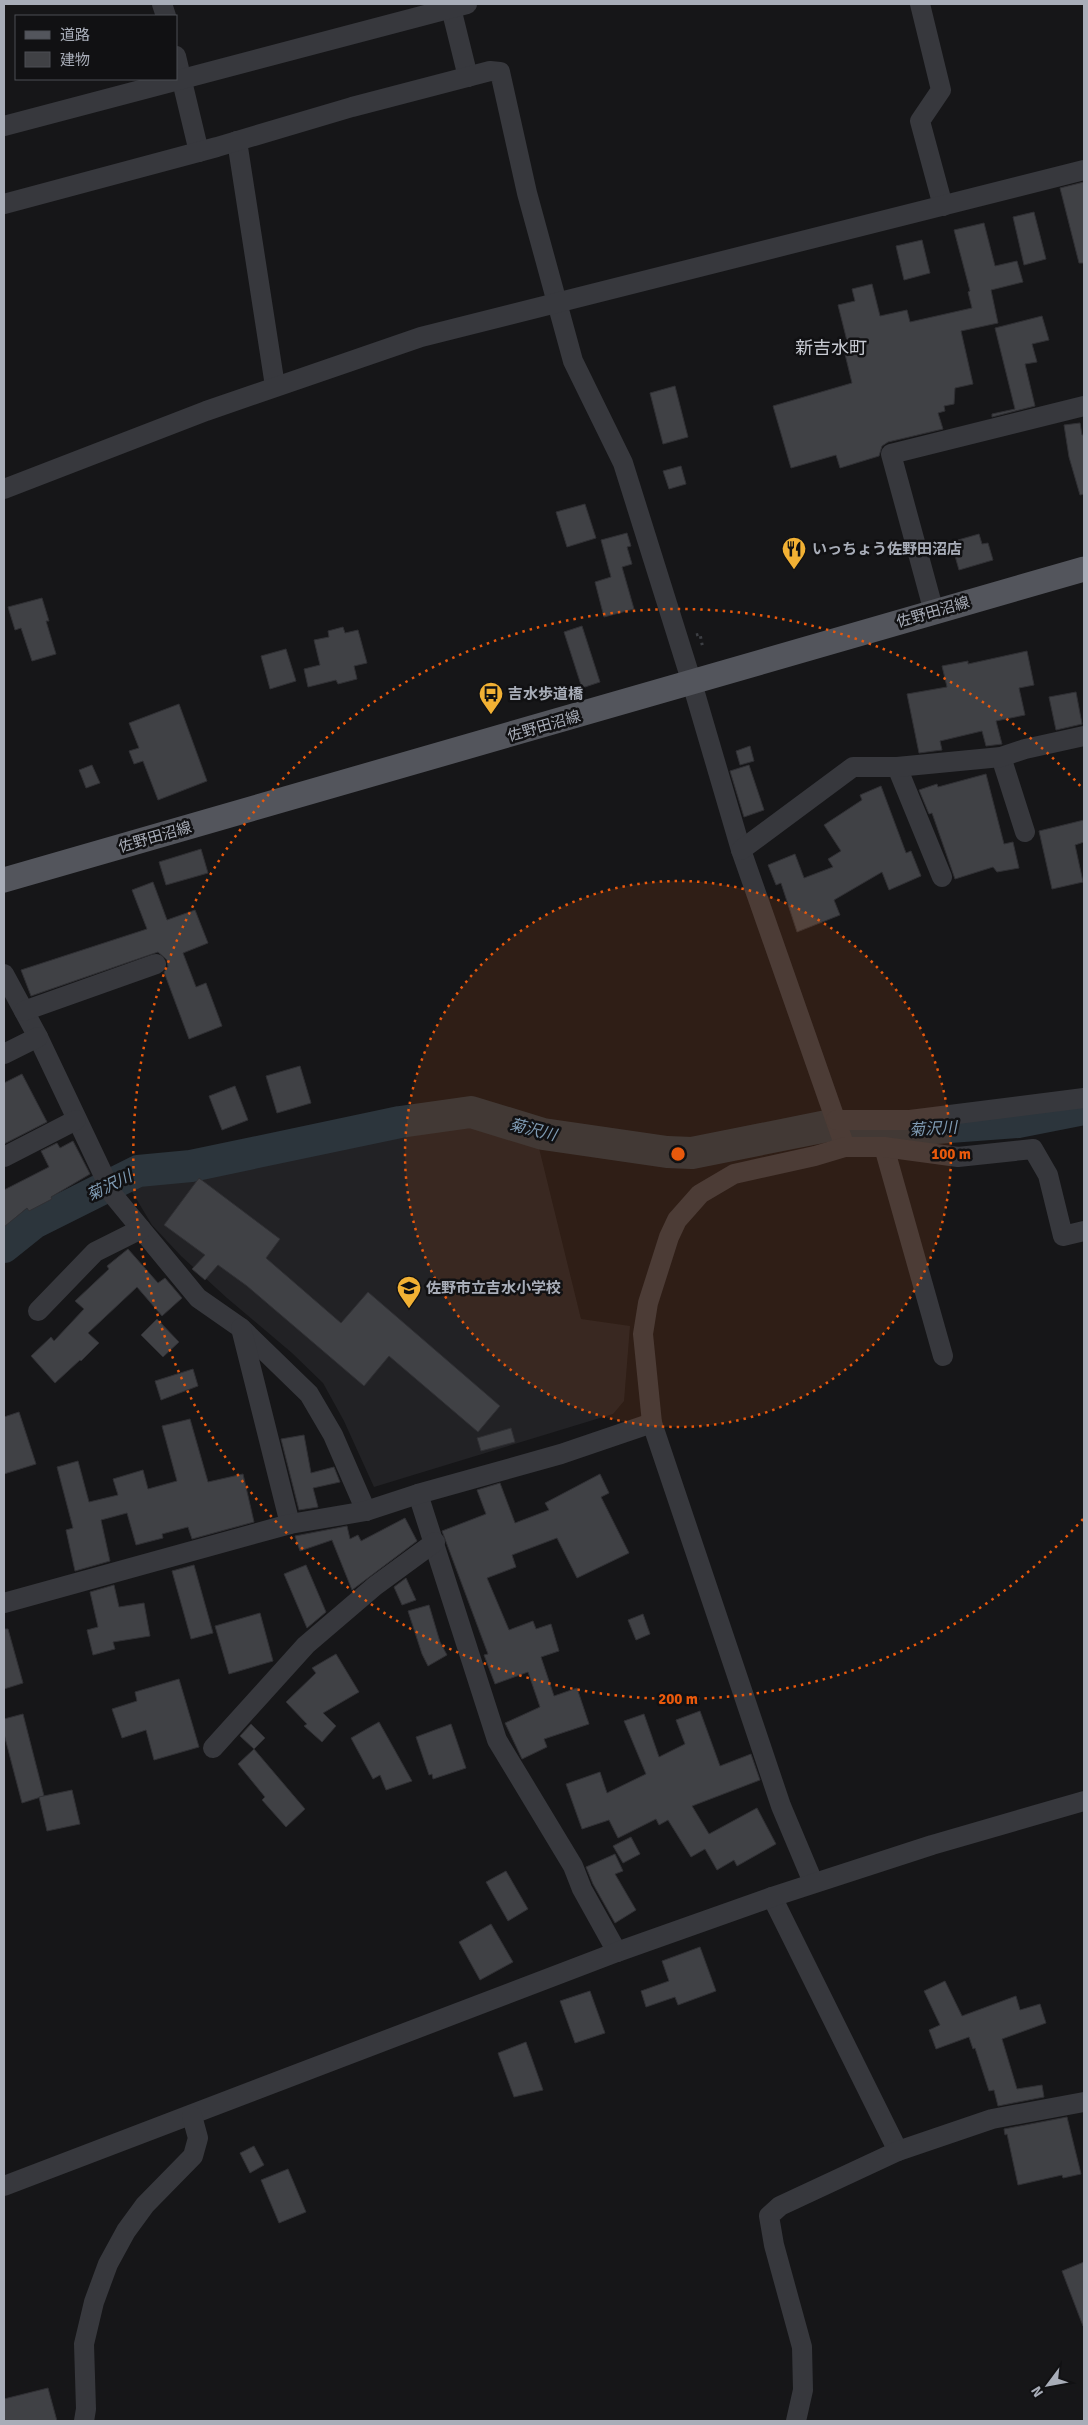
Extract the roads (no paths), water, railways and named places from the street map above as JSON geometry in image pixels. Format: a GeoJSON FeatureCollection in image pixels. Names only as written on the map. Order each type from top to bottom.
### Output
{"type":"FeatureCollection","features":[{"type":"Feature","properties":{"kind":"main road","name":"佐野田沼線"},"geometry":{"type":"LineString","coordinates":[[4,880],[1084,569]]}},
{"type":"Feature","properties":{"kind":"street"},"geometry":{"type":"LineString","coordinates":[[920,4],[940,90],[920,121],[943,206]]}},
{"type":"Feature","properties":{"kind":"street"},"geometry":{"type":"LineString","coordinates":[[178,79],[456,5],[468,77]]}},
{"type":"Feature","properties":{"kind":"street"},"geometry":{"type":"LineString","coordinates":[[178,63],[200,152]]}},
{"type":"Feature","properties":{"kind":"street"},"geometry":{"type":"LineString","coordinates":[[4,204],[200,152],[352,107],[490,71],[500,72],[527,192],[573,361],[623,463],[692,683],[741,850],[845,1146]]}},
{"type":"Feature","properties":{"kind":"street"},"geometry":{"type":"LineString","coordinates":[[4,126],[175,80]]}},
{"type":"Feature","properties":{"kind":"street"},"geometry":{"type":"LineString","coordinates":[[237,141],[275,386]]}},
{"type":"Feature","properties":{"kind":"street"},"geometry":{"type":"LineString","coordinates":[[4,489],[44,472],[275,386],[422,337],[1084,170]]}},
{"type":"Feature","properties":{"kind":"street"},"geometry":{"type":"LineString","coordinates":[[934,612],[891,454],[1084,406]]}},
{"type":"Feature","properties":{"kind":"street"},"geometry":{"type":"LineString","coordinates":[[741,850],[853,767],[897,767],[1000,757],[1024,749],[1084,736]]}},
{"type":"Feature","properties":{"kind":"street"},"geometry":{"type":"LineString","coordinates":[[1000,757],[1025,832]]}},
{"type":"Feature","properties":{"kind":"street"},"geometry":{"type":"LineString","coordinates":[[897,767],[942,877]]}},
{"type":"Feature","properties":{"kind":"street"},"geometry":{"type":"LineString","coordinates":[[24,1011],[156,964]]}},
{"type":"Feature","properties":{"kind":"street"},"geometry":{"type":"LineString","coordinates":[[4,974],[38,1038],[113,1195],[198,1298],[241,1328],[309,1394],[333,1436],[366,1511]]}},
{"type":"Feature","properties":{"kind":"street"},"geometry":{"type":"LineString","coordinates":[[4,1054],[38,1038]]}},
{"type":"Feature","properties":{"kind":"street"},"geometry":{"type":"LineString","coordinates":[[836,1120],[910,1120],[1084,1098]]}},
{"type":"Feature","properties":{"kind":"street"},"geometry":{"type":"LineString","coordinates":[[4,1157],[76,1120]]}},
{"type":"Feature","properties":{"kind":"street"},"geometry":{"type":"LineString","coordinates":[[813,1882],[778,1797],[652,1423],[643,1334],[648,1303],[669,1237],[677,1220],[700,1194],[734,1174],[815,1156],[845,1146],[884,1147],[958,1157],[1033,1149],[1048,1175],[1063,1236],[1084,1231]]}},
{"type":"Feature","properties":{"kind":"street"},"geometry":{"type":"LineString","coordinates":[[884,1147],[943,1356]]}},
{"type":"Feature","properties":{"kind":"street"},"geometry":{"type":"LineString","coordinates":[[38,1311],[95,1252],[141,1229]]}},
{"type":"Feature","properties":{"kind":"street"},"geometry":{"type":"LineString","coordinates":[[241,1328],[290,1524]]}},
{"type":"Feature","properties":{"kind":"street"},"geometry":{"type":"LineString","coordinates":[[4,1603],[290,1524],[366,1511],[418,1494],[561,1454],[652,1423]]}},
{"type":"Feature","properties":{"kind":"street"},"geometry":{"type":"LineString","coordinates":[[418,1494],[435,1542],[466,1649],[497,1740],[573,1866],[582,1889],[617,1952]]}},
{"type":"Feature","properties":{"kind":"street"},"geometry":{"type":"LineString","coordinates":[[213,1748],[306,1645],[375,1586],[435,1542]]}},
{"type":"Feature","properties":{"kind":"street"},"geometry":{"type":"LineString","coordinates":[[4,2186],[192,2116],[617,1952],[772,1896],[932,1845],[1084,1801]]}},
{"type":"Feature","properties":{"kind":"street"},"geometry":{"type":"LineString","coordinates":[[772,1896],[898,2151]]}},
{"type":"Feature","properties":{"kind":"street"},"geometry":{"type":"LineString","coordinates":[[796,2421],[803,2390],[802,2347],[774,2244],[769,2216],[780,2206],[898,2151],[992,2119],[1084,2102]]}},
{"type":"Feature","properties":{"kind":"street"},"geometry":{"type":"LineString","coordinates":[[84,2421],[86,2410],[84,2344],[94,2302],[108,2264],[126,2231],[145,2205],[193,2156],[198,2138],[192,2116]]}},
{"type":"Feature","properties":{"kind":"waterway","name":"菊沢川"},"geometry":{"type":"LineString","coordinates":[[4,1247],[34,1223],[138,1171],[191,1166],[400,1122],[471,1112],[543,1134],[667,1152],[692,1153],[832,1125],[873,1131],[936,1128],[1018,1122],[1084,1109]]}},
{"type":"Feature","properties":{"kind":"place","name":"いっちょう佐野田沼店"},"geometry":{"type":"Point","coordinates":[794,570]}},
{"type":"Feature","properties":{"kind":"place","name":"吉水歩道橋"},"geometry":{"type":"Point","coordinates":[491,715]}},
{"type":"Feature","properties":{"kind":"place","name":"佐野市立吉水小学校"},"geometry":{"type":"Point","coordinates":[409,1309]}},
{"type":"Feature","properties":{"kind":"district","name":"新吉水町"},"geometry":{"type":"Point","coordinates":[831,348]}}]}
